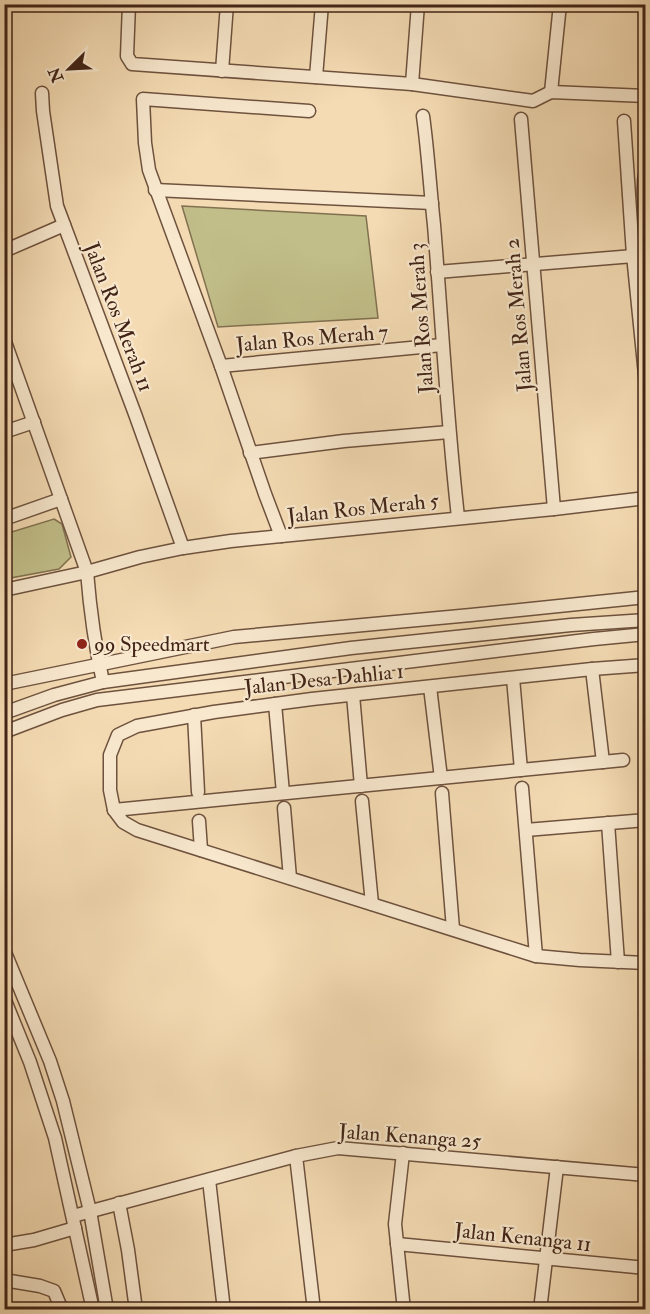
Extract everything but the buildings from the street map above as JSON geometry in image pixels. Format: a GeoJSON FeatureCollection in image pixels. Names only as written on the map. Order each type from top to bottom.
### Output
{"type":"FeatureCollection","features":[{"type":"Feature","properties":{"kind":"street"},"geometry":{"type":"LineString","coordinates":[[129,4],[127,56],[132,64],[412,84],[533,101],[551,92],[645,96]]}},
{"type":"Feature","properties":{"kind":"street"},"geometry":{"type":"LineString","coordinates":[[222,71],[227,4]]}},
{"type":"Feature","properties":{"kind":"street"},"geometry":{"type":"LineString","coordinates":[[316,77],[322,4]]}},
{"type":"Feature","properties":{"kind":"street"},"geometry":{"type":"LineString","coordinates":[[412,84],[418,4]]}},
{"type":"Feature","properties":{"kind":"street"},"geometry":{"type":"LineString","coordinates":[[551,92],[560,4]]}},
{"type":"Feature","properties":{"kind":"street","name":"Jalan Ros Merah 11"},"geometry":{"type":"LineString","coordinates":[[42,93],[57,206],[183,548]]}},
{"type":"Feature","properties":{"kind":"street"},"geometry":{"type":"LineString","coordinates":[[281,536],[155,190],[145,143],[143,99],[309,111]]}},
{"type":"Feature","properties":{"kind":"street","name":"Jalan Ros Merah 3"},"geometry":{"type":"LineString","coordinates":[[423,116],[429,159],[449,432],[458,517]]}},
{"type":"Feature","properties":{"kind":"street","name":"Jalan Ros Merah 2"},"geometry":{"type":"LineString","coordinates":[[521,119],[554,509]]}},
{"type":"Feature","properties":{"kind":"street"},"geometry":{"type":"LineString","coordinates":[[624,122],[639,255],[645,385]]}},
{"type":"Feature","properties":{"kind":"street"},"geometry":{"type":"LineString","coordinates":[[645,168],[643,197],[645,225]]}},
{"type":"Feature","properties":{"kind":"street"},"geometry":{"type":"LineString","coordinates":[[155,190],[432,203]]}},
{"type":"Feature","properties":{"kind":"street"},"geometry":{"type":"LineString","coordinates":[[4,252],[64,225]]}},
{"type":"Feature","properties":{"kind":"street"},"geometry":{"type":"LineString","coordinates":[[437,272],[639,255]]}},
{"type":"Feature","properties":{"kind":"street"},"geometry":{"type":"LineString","coordinates":[[5,342],[87,572],[103,682]]}},
{"type":"Feature","properties":{"kind":"street","name":"Jalan Ros Merah 7"},"geometry":{"type":"LineString","coordinates":[[221,366],[442,345]]}},
{"type":"Feature","properties":{"kind":"street"},"geometry":{"type":"LineString","coordinates":[[4,432],[34,422]]}},
{"type":"Feature","properties":{"kind":"street"},"geometry":{"type":"LineString","coordinates":[[250,453],[344,441],[449,432]]}},
{"type":"Feature","properties":{"kind":"street","name":"Jalan Ros Merah 5"},"geometry":{"type":"LineString","coordinates":[[4,591],[140,557],[231,541],[645,498]]}},
{"type":"Feature","properties":{"kind":"street"},"geometry":{"type":"LineString","coordinates":[[4,519],[61,500]]}},
{"type":"Feature","properties":{"kind":"street"},"geometry":{"type":"LineString","coordinates":[[4,684],[234,637],[645,597]]}},
{"type":"Feature","properties":{"kind":"street"},"geometry":{"type":"LineString","coordinates":[[4,712],[103,682],[363,647],[571,625],[645,620]]}},
{"type":"Feature","properties":{"kind":"street"},"geometry":{"type":"LineString","coordinates":[[4,732],[62,710],[97,700],[645,634]]}},
{"type":"Feature","properties":{"kind":"street","name":"Jalan Desa Dahlia 1"},"geometry":{"type":"LineString","coordinates":[[114,810],[110,790],[110,755],[118,735],[137,726],[194,715],[275,704],[645,665]]}},
{"type":"Feature","properties":{"kind":"street"},"geometry":{"type":"LineString","coordinates":[[592,669],[603,762]]}},
{"type":"Feature","properties":{"kind":"street"},"geometry":{"type":"LineString","coordinates":[[513,678],[521,770]]}},
{"type":"Feature","properties":{"kind":"street"},"geometry":{"type":"LineString","coordinates":[[430,687],[441,778]]}},
{"type":"Feature","properties":{"kind":"street"},"geometry":{"type":"LineString","coordinates":[[353,695],[361,786]]}},
{"type":"Feature","properties":{"kind":"street"},"geometry":{"type":"LineString","coordinates":[[275,704],[283,793]]}},
{"type":"Feature","properties":{"kind":"street"},"geometry":{"type":"LineString","coordinates":[[194,715],[198,792]]}},
{"type":"Feature","properties":{"kind":"street"},"geometry":{"type":"LineString","coordinates":[[114,810],[623,760]]}},
{"type":"Feature","properties":{"kind":"street"},"geometry":{"type":"LineString","coordinates":[[522,788],[536,956]]}},
{"type":"Feature","properties":{"kind":"street"},"geometry":{"type":"LineString","coordinates":[[442,793],[453,929]]}},
{"type":"Feature","properties":{"kind":"street"},"geometry":{"type":"LineString","coordinates":[[362,801],[372,904]]}},
{"type":"Feature","properties":{"kind":"street"},"geometry":{"type":"LineString","coordinates":[[284,808],[290,878]]}},
{"type":"Feature","properties":{"kind":"street"},"geometry":{"type":"LineString","coordinates":[[114,810],[123,822],[137,830],[536,956],[645,963]]}},
{"type":"Feature","properties":{"kind":"street"},"geometry":{"type":"LineString","coordinates":[[526,830],[645,820]]}},
{"type":"Feature","properties":{"kind":"street"},"geometry":{"type":"LineString","coordinates":[[199,821],[201,850]]}},
{"type":"Feature","properties":{"kind":"street"},"geometry":{"type":"LineString","coordinates":[[608,823],[618,962]]}},
{"type":"Feature","properties":{"kind":"street"},"geometry":{"type":"LineString","coordinates":[[4,950],[50,1061],[63,1101],[90,1211],[107,1310]]}},
{"type":"Feature","properties":{"kind":"street"},"geometry":{"type":"LineString","coordinates":[[4,998],[30,1062],[55,1138],[93,1310]]}},
{"type":"Feature","properties":{"kind":"street","name":"Jalan Kenanga 25"},"geometry":{"type":"LineString","coordinates":[[4,1245],[34,1240],[74,1222],[90,1211],[296,1156],[338,1148],[645,1175]]}},
{"type":"Feature","properties":{"kind":"street"},"geometry":{"type":"LineString","coordinates":[[403,1153],[395,1224],[404,1310]]}},
{"type":"Feature","properties":{"kind":"street"},"geometry":{"type":"LineString","coordinates":[[296,1156],[314,1310]]}},
{"type":"Feature","properties":{"kind":"street"},"geometry":{"type":"LineString","coordinates":[[540,1310],[557,1167]]}},
{"type":"Feature","properties":{"kind":"street"},"geometry":{"type":"LineString","coordinates":[[209,1180],[224,1310]]}},
{"type":"Feature","properties":{"kind":"street"},"geometry":{"type":"LineString","coordinates":[[119,1203],[136,1310]]}},
{"type":"Feature","properties":{"kind":"street","name":"Jalan Kenanga 11"},"geometry":{"type":"LineString","coordinates":[[397,1244],[645,1268]]}},
{"type":"Feature","properties":{"kind":"street"},"geometry":{"type":"LineString","coordinates":[[4,1280],[40,1286],[54,1291],[62,1310]]}},
{"type":"Feature","properties":{"kind":"shaded area"},"geometry":{"type":"Polygon","coordinates":[[[182,206],[366,216],[378,318],[218,327],[182,206]]]}},
{"type":"Feature","properties":{"kind":"shaded area"},"geometry":{"type":"Polygon","coordinates":[[[54,519],[62,524],[71,557],[59,569],[5,579],[5,534],[54,519]]]}},
{"type":"Feature","properties":{"kind":"place","name":"99 Speedmart"},"geometry":{"type":"Point","coordinates":[82,644]}}]}
